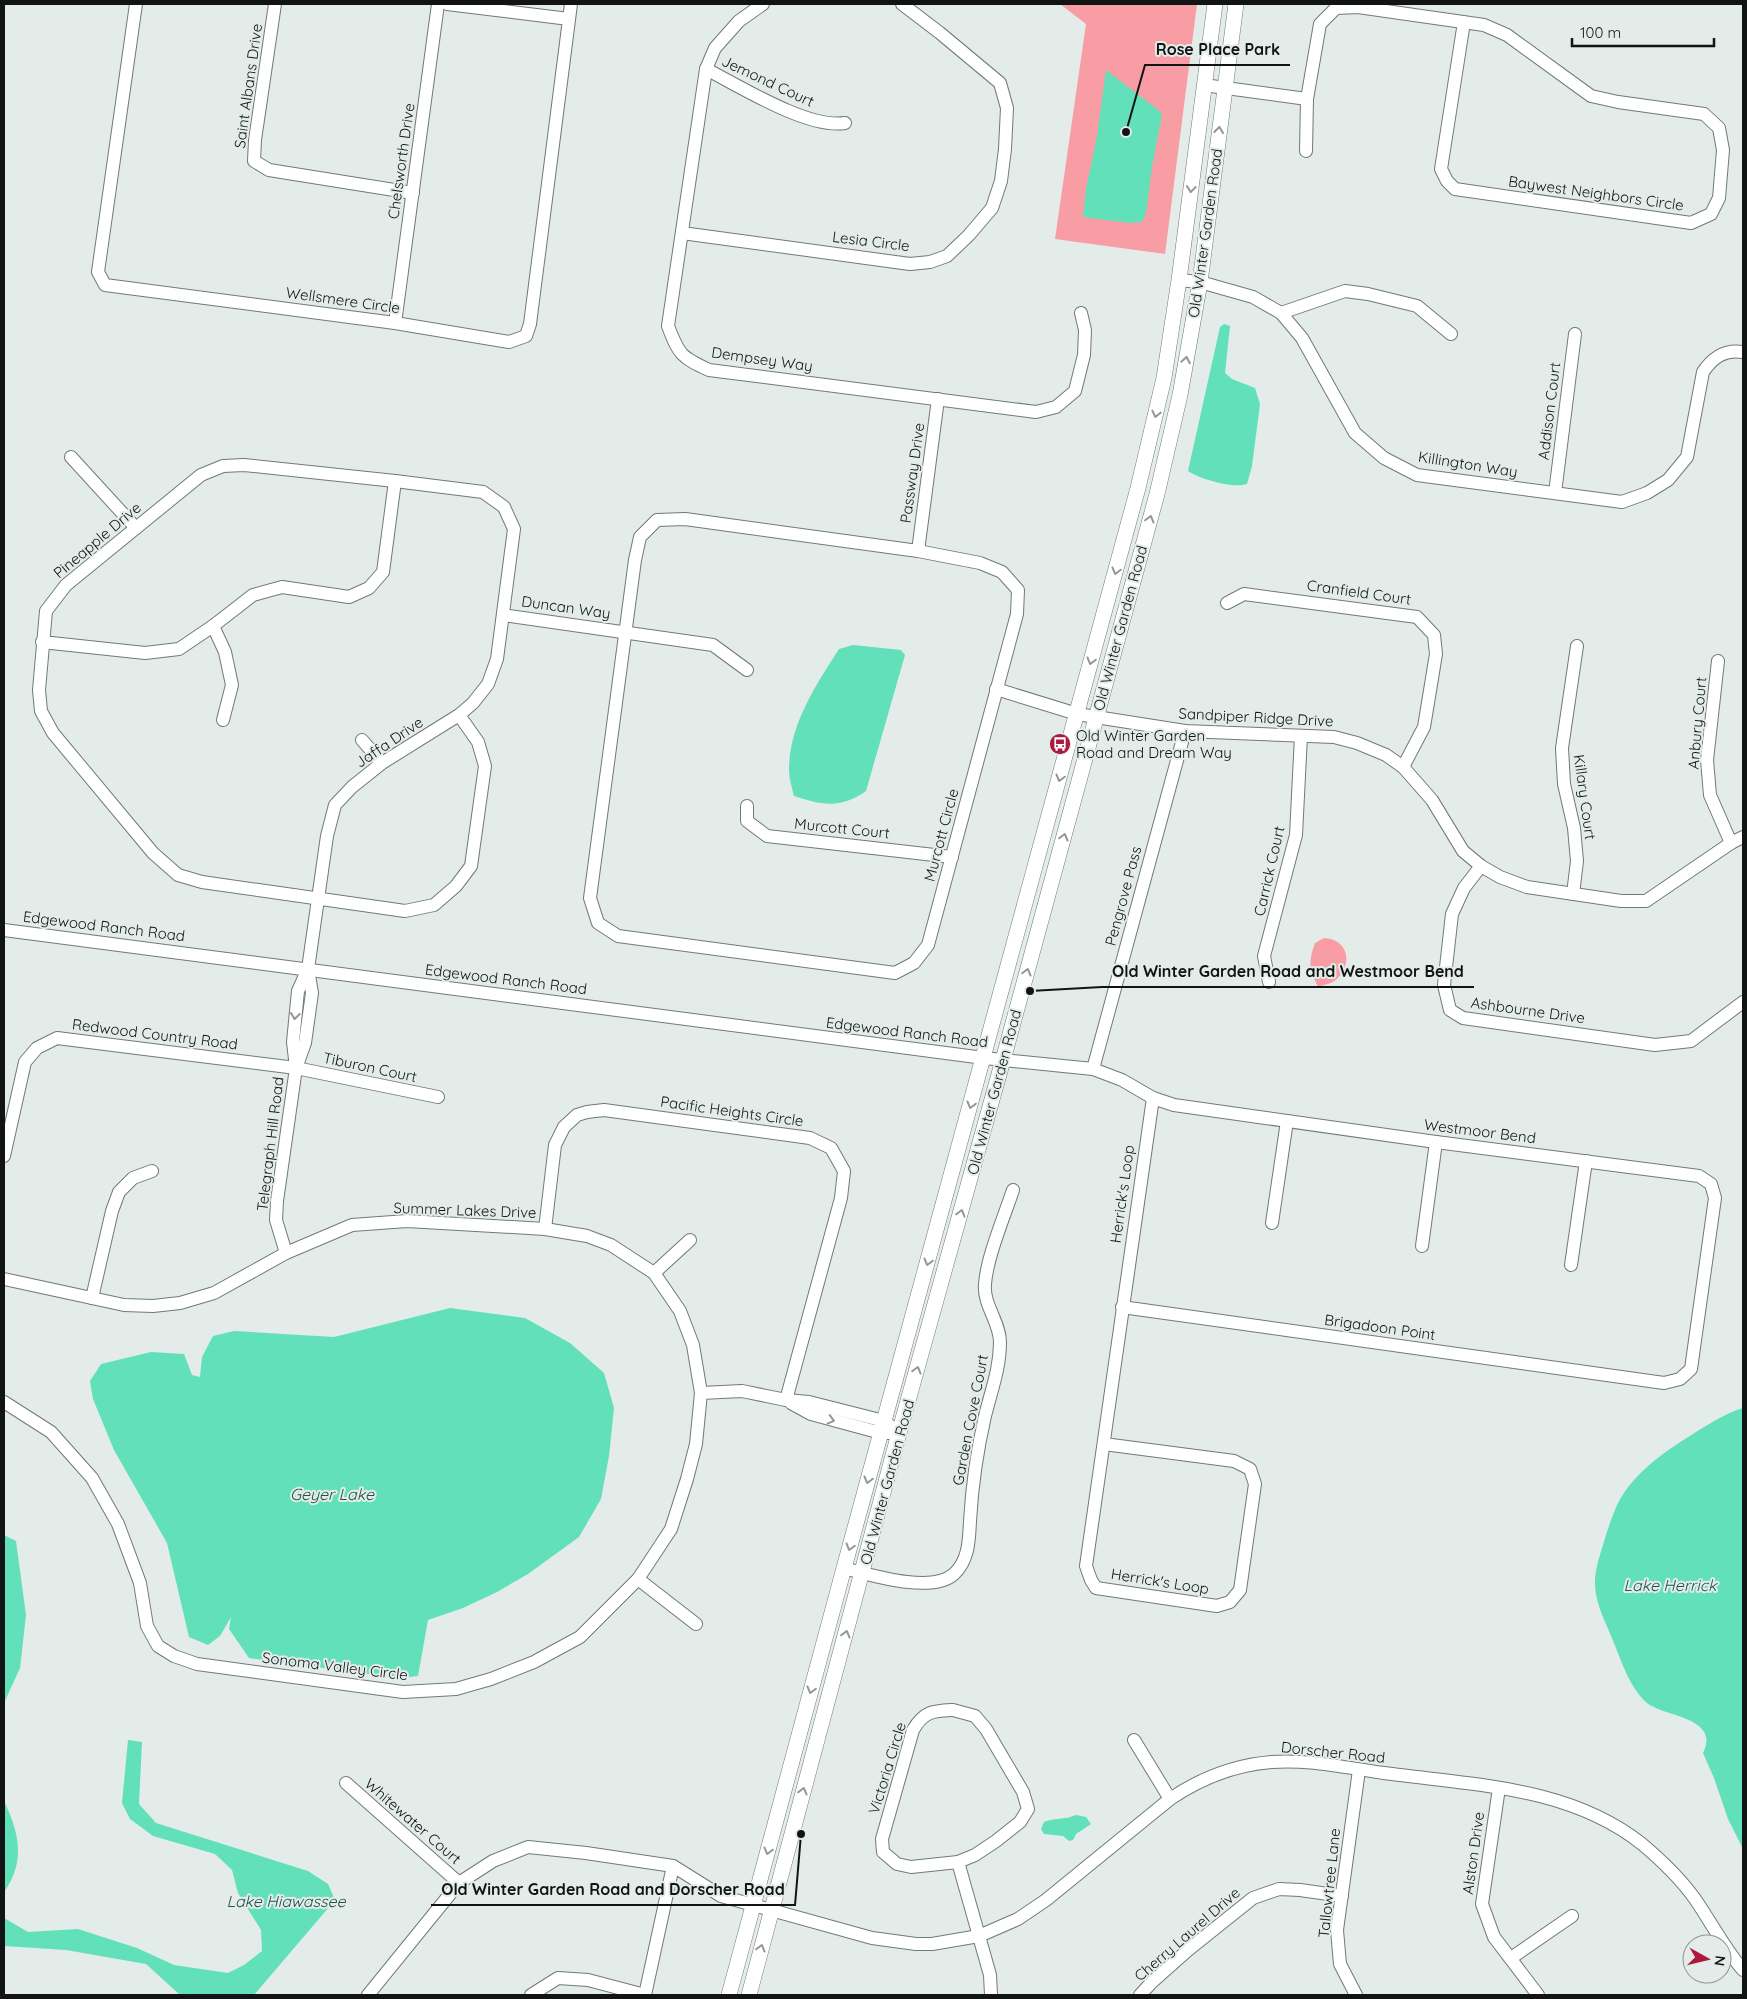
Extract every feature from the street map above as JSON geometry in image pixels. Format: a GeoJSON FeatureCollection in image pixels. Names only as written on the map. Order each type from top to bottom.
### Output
{"type":"FeatureCollection","features":[{"type":"Feature","properties":{"kind":"main road","name":"Old Winter Garden Road"},"geometry":{"type":"LineString","coordinates":[[730,1995],[844,1568],[1138,488],[1164,378],[1179,280],[1215,4]]}},
{"type":"Feature","properties":{"kind":"main road","name":"Old Winter Garden Road"},"geometry":{"type":"LineString","coordinates":[[749,1995],[899,1433],[1003,1060],[1165,458],[1180,395],[1200,282],[1236,4]]}},
{"type":"Feature","properties":{"kind":"street","name":"Wellsmere Circle"},"geometry":{"type":"LineString","coordinates":[[136,4],[98,272],[105,285],[395,323],[510,342],[526,336],[530,324],[571,4]]}},
{"type":"Feature","properties":{"kind":"street","name":"Saint Albans Drive"},"geometry":{"type":"LineString","coordinates":[[275,4],[255,140],[254,161],[269,170],[413,193]]}},
{"type":"Feature","properties":{"kind":"street","name":"Chelsworth Drive"},"geometry":{"type":"LineString","coordinates":[[395,323],[438,4]]}},
{"type":"Feature","properties":{"kind":"street"},"geometry":{"type":"LineString","coordinates":[[447,4],[569,19]]}},
{"type":"Feature","properties":{"kind":"street","name":"Dempsey Way"},"geometry":{"type":"LineString","coordinates":[[763,4],[739,21],[715,48],[706,69],[668,326],[676,347],[687,360],[710,370],[1036,412],[1056,407],[1075,391],[1084,355],[1085,330],[1081,314]]}},
{"type":"Feature","properties":{"kind":"street","name":"Lesia Circle"},"geometry":{"type":"LineString","coordinates":[[682,233],[910,264],[930,262],[947,256],[969,235],[992,208],[1001,181],[1007,108],[1000,83],[902,4]]}},
{"type":"Feature","properties":{"kind":"street","name":"Baywest Neighbors Circle"},"geometry":{"type":"LineString","coordinates":[[1307,99],[1320,24],[1336,8],[1358,7],[1464,22],[1484,25],[1507,35],[1591,96],[1618,102],[1704,114],[1719,128],[1723,150],[1719,198],[1710,214],[1691,223],[1456,189],[1447,181],[1441,169],[1464,22]]}},
{"type":"Feature","properties":{"kind":"street","name":"Jemond Court"},"geometry":{"type":"LineString","coordinates":[[706,69],[801,116],[833,125],[845,123]]}},
{"type":"Feature","properties":{"kind":"street"},"geometry":{"type":"LineString","coordinates":[[1204,85],[1307,99],[1306,151]]}},
{"type":"Feature","properties":{"kind":"street","name":"Killington Way"},"geometry":{"type":"LineString","coordinates":[[1179,280],[1200,282],[1253,297],[1281,313],[1302,338],[1355,433],[1384,458],[1417,475],[1622,502],[1659,487],[1668,480],[1687,457],[1704,372],[1710,362],[1731,350],[1743,352]]}},
{"type":"Feature","properties":{"kind":"street"},"geometry":{"type":"LineString","coordinates":[[1281,313],[1345,291],[1368,294],[1417,306],[1451,334]]}},
{"type":"Feature","properties":{"kind":"street","name":"Addison Court"},"geometry":{"type":"LineString","coordinates":[[1555,493],[1575,334]]}},
{"type":"Feature","properties":{"kind":"street","name":"Passway Drive"},"geometry":{"type":"LineString","coordinates":[[918,551],[938,399]]}},
{"type":"Feature","properties":{"kind":"street"},"geometry":{"type":"LineString","coordinates":[[71,457],[136,528]]}},
{"type":"Feature","properties":{"kind":"street","name":"Pineapple Drive"},"geometry":{"type":"LineString","coordinates":[[459,715],[478,742],[485,766],[471,866],[456,886],[434,905],[405,911],[194,880],[178,875],[153,853],[53,733],[40,710],[39,690],[46,611],[66,585],[201,476],[223,466],[244,464],[483,492],[504,507],[514,528],[503,615]]}},
{"type":"Feature","properties":{"kind":"street"},"geometry":{"type":"LineString","coordinates":[[42,642],[145,653],[179,649],[253,595],[282,587],[349,597],[370,588],[383,572],[395,481]]}},
{"type":"Feature","properties":{"kind":"street","name":"Murcott Circle"},"geometry":{"type":"LineString","coordinates":[[685,519],[918,551],[980,563],[1002,572],[1018,590],[1017,614],[928,945],[914,963],[895,973],[618,936],[598,923],[590,898],[625,632],[640,537],[657,520],[685,519]]}},
{"type":"Feature","properties":{"kind":"street","name":"Cranfield Court"},"geometry":{"type":"LineString","coordinates":[[1227,602],[1244,594],[1418,617],[1434,635],[1436,654],[1424,727],[1403,767]]}},
{"type":"Feature","properties":{"kind":"street","name":"Duncan Way"},"geometry":{"type":"LineString","coordinates":[[503,615],[714,645],[746,670]]}},
{"type":"Feature","properties":{"kind":"street","name":"Jaffa Drive"},"geometry":{"type":"LineString","coordinates":[[308,969],[327,836],[335,805],[352,787],[382,763],[459,715],[472,704],[488,684],[497,658],[503,615]]}},
{"type":"Feature","properties":{"kind":"street"},"geometry":{"type":"LineString","coordinates":[[213,626],[224,652],[232,686],[223,720]]}},
{"type":"Feature","properties":{"kind":"street","name":"Killary Court"},"geometry":{"type":"LineString","coordinates":[[1573,894],[1577,862],[1574,828],[1564,784],[1562,748],[1577,646]]}},
{"type":"Feature","properties":{"kind":"street","name":"Anbury Court"},"geometry":{"type":"LineString","coordinates":[[1718,662],[1707,760],[1710,796],[1730,843]]}},
{"type":"Feature","properties":{"kind":"street","name":"Sandpiper Ridge Drive"},"geometry":{"type":"LineString","coordinates":[[996,689],[1096,718],[1185,731],[1334,737],[1357,743],[1386,755],[1403,767],[1432,800],[1463,851],[1481,866],[1500,877],[1527,887],[1621,901],[1646,901],[1730,843],[1743,837]]}},
{"type":"Feature","properties":{"kind":"street","name":"Pengrove Pass"},"geometry":{"type":"LineString","coordinates":[[1093,1069],[1185,731]]}},
{"type":"Feature","properties":{"kind":"street","name":"Carrick Court"},"geometry":{"type":"LineString","coordinates":[[1269,982],[1264,956],[1296,835],[1301,736]]}},
{"type":"Feature","properties":{"kind":"street"},"geometry":{"type":"LineString","coordinates":[[362,740],[382,763]]}},
{"type":"Feature","properties":{"kind":"street","name":"Murcott Court"},"geometry":{"type":"LineString","coordinates":[[747,806],[747,821],[767,836],[952,857]]}},
{"type":"Feature","properties":{"kind":"street","name":"Ashbourne Drive"},"geometry":{"type":"LineString","coordinates":[[1481,866],[1464,888],[1452,914],[1444,985],[1450,1010],[1463,1018],[1655,1045],[1691,1040],[1743,1002]]}},
{"type":"Feature","properties":{"kind":"street","name":"Edgewood Ranch Road"},"geometry":{"type":"LineString","coordinates":[[4,930],[1003,1060]]}},
{"type":"Feature","properties":{"kind":"street","name":"Telegraph Hill Road"},"geometry":{"type":"LineString","coordinates":[[286,1253],[276,1220],[296,1068],[293,1042],[298,991],[308,969]]}},
{"type":"Feature","properties":{"kind":"street","name":"Redwood Country Road"},"geometry":{"type":"LineString","coordinates":[[4,1156],[25,1062],[36,1048],[57,1038],[296,1068]]}},
{"type":"Feature","properties":{"kind":"street","name":"Westmoor Bend"},"geometry":{"type":"LineString","coordinates":[[1003,1060],[1093,1069],[1122,1080],[1153,1098],[1174,1105],[1436,1142],[1699,1176],[1711,1184],[1715,1198],[1691,1369],[1680,1379],[1664,1383],[1634,1379]]}},
{"type":"Feature","properties":{"kind":"street","name":"Tiburon Court"},"geometry":{"type":"LineString","coordinates":[[296,1068],[438,1097]]}},
{"type":"Feature","properties":{"kind":"street","name":"Herrick's Loop"},"geometry":{"type":"LineString","coordinates":[[1104,1444],[1234,1461],[1250,1469],[1255,1484],[1240,1590],[1230,1602],[1217,1606],[1096,1588],[1086,1566],[1153,1098]]}},
{"type":"Feature","properties":{"kind":"street","name":"Pacific Heights Circle"},"geometry":{"type":"LineString","coordinates":[[545,1229],[555,1145],[564,1127],[577,1115],[587,1112],[604,1110],[810,1138],[831,1148],[844,1171],[841,1198],[786,1400]]}},
{"type":"Feature","properties":{"kind":"street"},"geometry":{"type":"LineString","coordinates":[[1272,1223],[1287,1121]]}},
{"type":"Feature","properties":{"kind":"street"},"geometry":{"type":"LineString","coordinates":[[1422,1246],[1436,1142]]}},
{"type":"Feature","properties":{"kind":"street"},"geometry":{"type":"LineString","coordinates":[[1571,1264],[1586,1161]]}},
{"type":"Feature","properties":{"kind":"street"},"geometry":{"type":"LineString","coordinates":[[92,1298],[112,1210],[119,1192],[133,1178],[152,1171]]}},
{"type":"Feature","properties":{"kind":"street","name":"Garden Cove Court"},"geometry":{"type":"LineString","coordinates":[[844,1568],[918,1583],[938,1582],[953,1575],[966,1560],[973,1477],[985,1415],[999,1366],[1000,1340],[987,1302],[984,1285],[1013,1190]]}},
{"type":"Feature","properties":{"kind":"street","name":"Summer Lakes Drive"},"geometry":{"type":"LineString","coordinates":[[4,1279],[124,1305],[153,1306],[180,1303],[214,1293],[286,1253],[352,1225],[407,1221],[545,1229],[587,1236],[611,1245],[654,1273],[680,1311],[693,1345],[702,1393]]}},
{"type":"Feature","properties":{"kind":"street"},"geometry":{"type":"LineString","coordinates":[[654,1273],[690,1240]]}},
{"type":"Feature","properties":{"kind":"street","name":"Brigadoon Point"},"geometry":{"type":"LineString","coordinates":[[1122,1308],[1634,1379]]}},
{"type":"Feature","properties":{"kind":"street"},"geometry":{"type":"LineString","coordinates":[[702,1393],[742,1391],[786,1400],[811,1414],[883,1427],[899,1433]]}},
{"type":"Feature","properties":{"kind":"street","name":"Sonoma Valley Circle"},"geometry":{"type":"LineString","coordinates":[[4,1402],[51,1432],[92,1478],[118,1524],[140,1583],[147,1626],[158,1646],[174,1656],[197,1664],[404,1692],[456,1689],[491,1679],[534,1662],[580,1637],[638,1579],[671,1529],[674,1521],[696,1444],[702,1393]]}},
{"type":"Feature","properties":{"kind":"street"},"geometry":{"type":"LineString","coordinates":[[638,1579],[696,1624]]}},
{"type":"Feature","properties":{"kind":"street","name":"Victoria Circle"},"geometry":{"type":"LineString","coordinates":[[954,1710],[975,1716],[986,1729],[1023,1792],[1028,1809],[1020,1822],[996,1841],[975,1855],[958,1862],[912,1867],[897,1864],[884,1852],[882,1839],[913,1730],[920,1719],[933,1711],[954,1710]]}},
{"type":"Feature","properties":{"kind":"street"},"geometry":{"type":"LineString","coordinates":[[1134,1740],[1170,1799]]}},
{"type":"Feature","properties":{"kind":"street","name":"Dorscher Road"},"geometry":{"type":"LineString","coordinates":[[673,1866],[721,1896],[834,1928],[895,1942],[932,1944],[978,1936],[1001,1928],[1032,1911],[1170,1799],[1206,1778],[1250,1764],[1290,1761],[1499,1788],[1539,1795],[1561,1801],[1605,1820],[1642,1844],[1665,1865],[1694,1898],[1722,1942],[1743,1970]]}},
{"type":"Feature","properties":{"kind":"street","name":"Tallowtree Lane"},"geometry":{"type":"LineString","coordinates":[[1356,1995],[1340,1964],[1337,1930],[1358,1770]]}},
{"type":"Feature","properties":{"kind":"street","name":"Whitewater Court"},"geometry":{"type":"LineString","coordinates":[[346,1783],[459,1883]]}},
{"type":"Feature","properties":{"kind":"street","name":"Alston Drive"},"geometry":{"type":"LineString","coordinates":[[1499,1788],[1482,1904],[1494,1937],[1538,1995]]}},
{"type":"Feature","properties":{"kind":"street"},"geometry":{"type":"LineString","coordinates":[[368,1995],[459,1883],[493,1861],[528,1847],[586,1852],[673,1866],[645,1995],[588,1980],[558,1978],[531,1995]]}},
{"type":"Feature","properties":{"kind":"street"},"geometry":{"type":"LineString","coordinates":[[958,1862],[990,1975],[991,1995]]}},
{"type":"Feature","properties":{"kind":"street","name":"Cherry Laurel Drive"},"geometry":{"type":"LineString","coordinates":[[1140,1995],[1188,1950],[1253,1898],[1278,1889],[1342,1896]]}},
{"type":"Feature","properties":{"kind":"street"},"geometry":{"type":"LineString","coordinates":[[1511,1958],[1572,1916]]}},
{"type":"Feature","properties":{"kind":"shaded area"},"geometry":{"type":"Polygon","coordinates":[[[1060,4],[1197,4],[1165,254],[1055,239],[1086,24],[1060,4]]]}},
{"type":"Feature","properties":{"kind":"shaded area"},"geometry":{"type":"Polygon","coordinates":[[[1324,938],[1332,939],[1339,943],[1346,954],[1346,960],[1345,967],[1336,980],[1318,987],[1311,970],[1310,961],[1315,943],[1324,938]]]}},
{"type":"Feature","properties":{"kind":"water"},"geometry":{"type":"Polygon","coordinates":[[[1106,70],[1162,114],[1146,213],[1142,222],[1129,223],[1083,217],[1106,70]]]}},
{"type":"Feature","properties":{"kind":"water"},"geometry":{"type":"Polygon","coordinates":[[[1224,324],[1230,326],[1225,373],[1232,379],[1255,388],[1260,404],[1252,466],[1247,484],[1241,485],[1217,482],[1188,471],[1220,327],[1224,324]]]}},
{"type":"Feature","properties":{"kind":"water"},"geometry":{"type":"Polygon","coordinates":[[[853,645],[901,650],[905,655],[866,791],[848,801],[831,804],[813,802],[794,796],[789,770],[790,753],[799,721],[813,691],[839,649],[853,645]]]}},
{"type":"Feature","properties":{"kind":"water","name":"Geyer Lake"},"geometry":{"type":"Polygon","coordinates":[[[450,1308],[525,1318],[570,1343],[604,1373],[614,1408],[609,1456],[601,1499],[579,1537],[528,1574],[497,1592],[463,1608],[428,1620],[418,1676],[399,1678],[249,1658],[229,1629],[231,1617],[220,1636],[208,1645],[189,1637],[167,1543],[114,1450],[93,1399],[90,1381],[101,1364],[151,1352],[184,1354],[192,1375],[200,1377],[202,1357],[213,1336],[234,1331],[334,1337],[450,1308]]]}},
{"type":"Feature","properties":{"kind":"water","name":"Lake Herrick"},"geometry":{"type":"Polygon","coordinates":[[[1743,1408],[1743,1849],[1728,1819],[1703,1753],[1706,1741],[1704,1732],[1698,1725],[1655,1708],[1641,1697],[1623,1667],[1602,1615],[1597,1601],[1595,1581],[1598,1560],[1612,1518],[1618,1503],[1633,1481],[1652,1462],[1674,1446],[1719,1418],[1743,1408]]]}},
{"type":"Feature","properties":{"kind":"water"},"geometry":{"type":"Polygon","coordinates":[[[4,1535],[16,1541],[26,1615],[20,1668],[4,1703],[4,1535]]]}},
{"type":"Feature","properties":{"kind":"water","name":"Lake Hiawassee"},"geometry":{"type":"Polygon","coordinates":[[[128,1740],[142,1742],[139,1804],[156,1823],[308,1871],[328,1884],[335,1900],[254,1995],[180,1995],[146,1964],[66,1950],[4,1946],[4,1918],[28,1932],[78,1929],[137,1948],[174,1965],[228,1973],[244,1965],[262,1951],[261,1930],[238,1893],[232,1870],[215,1854],[153,1836],[130,1819],[122,1803],[128,1740]]]}},
{"type":"Feature","properties":{"kind":"water"},"geometry":{"type":"Polygon","coordinates":[[[4,1801],[16,1836],[18,1858],[11,1881],[4,1892],[4,1801]]]}},
{"type":"Feature","properties":{"kind":"water"},"geometry":{"type":"Polygon","coordinates":[[[1076,1815],[1086,1817],[1091,1824],[1076,1834],[1073,1840],[1069,1841],[1063,1836],[1044,1834],[1041,1829],[1044,1822],[1076,1815]]]}},
{"type":"Feature","properties":{"kind":"place","name":"Rose Place Park"},"geometry":{"type":"Point","coordinates":[1126,132]}},
{"type":"Feature","properties":{"kind":"place","name":"Old Winter Garden Road and Dream Way"},"geometry":{"type":"Point","coordinates":[1060,744]}},
{"type":"Feature","properties":{"kind":"place","name":"Old Winter Garden Road and Westmoor Bend"},"geometry":{"type":"Point","coordinates":[1030,991]}},
{"type":"Feature","properties":{"kind":"place","name":"Old Winter Garden Road and Dorscher Road"},"geometry":{"type":"Point","coordinates":[801,1834]}}]}
